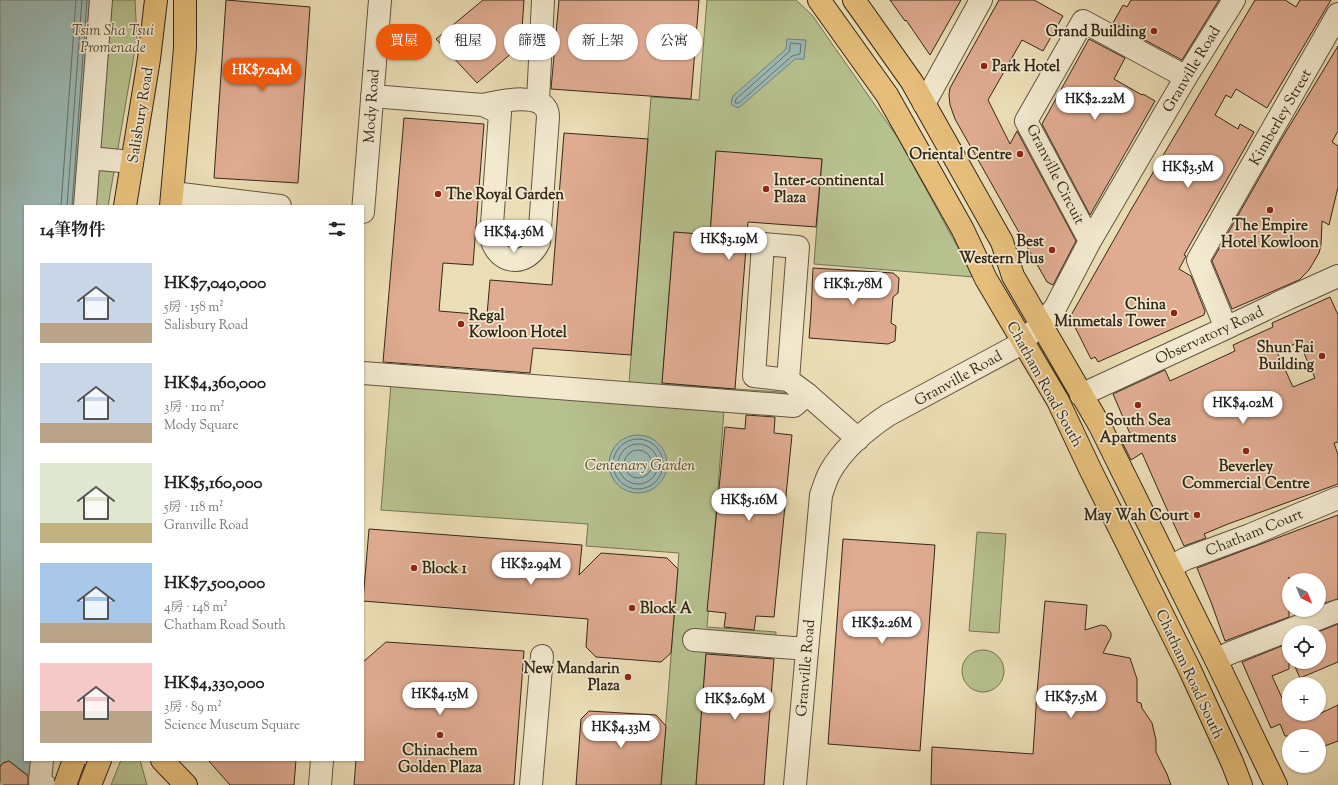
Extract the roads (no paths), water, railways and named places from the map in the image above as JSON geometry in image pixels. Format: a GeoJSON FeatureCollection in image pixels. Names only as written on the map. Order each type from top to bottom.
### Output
{"type":"FeatureCollection","features":[{"type":"Feature","properties":{"kind":"main road","name":"Salisbury Road"},"geometry":{"type":"LineString","coordinates":[[125,205],[149,59],[156,0]]}},
{"type":"Feature","properties":{"kind":"main road"},"geometry":{"type":"LineString","coordinates":[[168,202],[185,48],[185,0]]}},
{"type":"Feature","properties":{"kind":"main road","name":"Chatham Road South"},"geometry":{"type":"LineString","coordinates":[[819,0],[887,95],[963,230],[986,278],[1058,401],[1091,471],[1190,670],[1241,785]]}},
{"type":"Feature","properties":{"kind":"main road","name":"Chatham Road South"},"geometry":{"type":"LineString","coordinates":[[854,0],[912,82],[1002,242],[1013,276],[1100,426],[1276,785]]}},
{"type":"Feature","properties":{"kind":"main road"},"geometry":{"type":"LineString","coordinates":[[914,144],[924,104]]}},
{"type":"Feature","properties":{"kind":"main road"},"geometry":{"type":"LineString","coordinates":[[65,785],[74,761]]}},
{"type":"Feature","properties":{"kind":"main road"},"geometry":{"type":"LineString","coordinates":[[90,785],[100,761]]}},
{"type":"Feature","properties":{"kind":"main road"},"geometry":{"type":"LineString","coordinates":[[156,761],[164,785]]}},
{"type":"Feature","properties":{"kind":"main road"},"geometry":{"type":"LineString","coordinates":[[163,761],[186,785]]}},
{"type":"Feature","properties":{"kind":"street"},"geometry":{"type":"LineString","coordinates":[[85,205],[101,0]]}},
{"type":"Feature","properties":{"kind":"street","name":"Mody Road"},"geometry":{"type":"LineString","coordinates":[[364,205],[380,0]]}},
{"type":"Feature","properties":{"kind":"street"},"geometry":{"type":"LineString","coordinates":[[538,101],[543,0]]}},
{"type":"Feature","properties":{"kind":"street"},"geometry":{"type":"LineString","coordinates":[[924,104],[981,0]]}},
{"type":"Feature","properties":{"kind":"street","name":"Granville Road"},"geometry":{"type":"LineString","coordinates":[[795,785],[821,495],[830,472],[835,464],[872,426],[888,415],[1013,348],[1041,325],[1055,308],[1090,241],[1186,77],[1234,0]]}},
{"type":"Feature","properties":{"kind":"street","name":"Kimberley Street"},"geometry":{"type":"LineString","coordinates":[[1226,328],[1198,260],[1338,14]]}},
{"type":"Feature","properties":{"kind":"street","name":"Granville Circuit"},"geometry":{"type":"LineString","coordinates":[[1090,241],[1026,121],[1083,20],[1186,77]]}},
{"type":"Feature","properties":{"kind":"street"},"geometry":{"type":"LineString","coordinates":[[372,96],[483,105],[519,100],[538,101],[545,106],[548,113],[539,242],[530,256],[521,259],[513,260],[504,258],[493,246],[491,238],[500,112],[483,105]]}},
{"type":"Feature","properties":{"kind":"street"},"geometry":{"type":"LineString","coordinates":[[89,158],[132,162]]}},
{"type":"Feature","properties":{"kind":"street"},"geometry":{"type":"LineString","coordinates":[[168,202],[252,205]]}},
{"type":"Feature","properties":{"kind":"street"},"geometry":{"type":"LineString","coordinates":[[788,380],[798,247],[763,244],[754,376],[788,380],[807,394],[858,439]]}},
{"type":"Feature","properties":{"kind":"street","name":"Observatory Road"},"geometry":{"type":"LineString","coordinates":[[1081,395],[1338,276]]}},
{"type":"Feature","properties":{"kind":"street"},"geometry":{"type":"LineString","coordinates":[[364,373],[794,406],[807,394]]}},
{"type":"Feature","properties":{"kind":"street","name":"Chatham Court"},"geometry":{"type":"LineString","coordinates":[[1170,567],[1185,559],[1236,540],[1338,498]]}},
{"type":"Feature","properties":{"kind":"street"},"geometry":{"type":"LineString","coordinates":[[1216,660],[1230,653],[1338,611]]}},
{"type":"Feature","properties":{"kind":"street"},"geometry":{"type":"LineString","coordinates":[[694,640],[806,649]]}},
{"type":"Feature","properties":{"kind":"street"},"geometry":{"type":"LineString","coordinates":[[531,785],[542,656]]}},
{"type":"Feature","properties":{"kind":"street"},"geometry":{"type":"LineString","coordinates":[[42,761],[40,781],[45,785]]}},
{"type":"Feature","properties":{"kind":"street"},"geometry":{"type":"LineString","coordinates":[[320,785],[322,761]]}},
{"type":"Feature","properties":{"kind":"water"},"geometry":{"type":"Polygon","coordinates":[[[0,0],[91,0],[76,205],[24,205],[24,761],[35,761],[35,767],[28,775],[9,761],[3,763],[0,767],[0,0]]]}},
{"type":"Feature","properties":{"kind":"water"},"geometry":{"type":"Polygon","coordinates":[[[787,39],[806,40],[804,59],[795,59],[738,108],[732,105],[731,103],[733,96],[786,49],[787,39]]]}},
{"type":"Feature","properties":{"kind":"water"},"geometry":{"type":"Polygon","coordinates":[[[638,435],[649,437],[662,448],[665,453],[667,464],[665,475],[654,488],[649,491],[638,493],[627,491],[614,480],[611,475],[609,464],[611,453],[622,440],[627,437],[638,435]]]}},
{"type":"Feature","properties":{"kind":"place","name":"Grand Building"},"geometry":{"type":"Point","coordinates":[1154,31]}},
{"type":"Feature","properties":{"kind":"place","name":"Park Hotel"},"geometry":{"type":"Point","coordinates":[984,66]}},
{"type":"Feature","properties":{"kind":"place","name":"Oriental Centre"},"geometry":{"type":"Point","coordinates":[1020,154]}},
{"type":"Feature","properties":{"kind":"place","name":"Inter-continental Plaza"},"geometry":{"type":"Point","coordinates":[766,189]}},
{"type":"Feature","properties":{"kind":"place","name":"The Royal Garden"},"geometry":{"type":"Point","coordinates":[438,194]}},
{"type":"Feature","properties":{"kind":"place","name":"The Empire Hotel Kowloon"},"geometry":{"type":"Point","coordinates":[1270,210]}},
{"type":"Feature","properties":{"kind":"place","name":"Best Western Plus"},"geometry":{"type":"Point","coordinates":[1052,250]}},
{"type":"Feature","properties":{"kind":"place","name":"China Minmetals Tower"},"geometry":{"type":"Point","coordinates":[1174,313]}},
{"type":"Feature","properties":{"kind":"place","name":"Regal Kowloon Hotel"},"geometry":{"type":"Point","coordinates":[461,324]}},
{"type":"Feature","properties":{"kind":"place","name":"Shun Fai Building"},"geometry":{"type":"Point","coordinates":[1322,356]}},
{"type":"Feature","properties":{"kind":"place","name":"South Sea Apartments"},"geometry":{"type":"Point","coordinates":[1138,405]}},
{"type":"Feature","properties":{"kind":"place","name":"Beverley Commercial Centre"},"geometry":{"type":"Point","coordinates":[1246,451]}},
{"type":"Feature","properties":{"kind":"place","name":"May Wah Court"},"geometry":{"type":"Point","coordinates":[1197,515]}},
{"type":"Feature","properties":{"kind":"place","name":"Block 1"},"geometry":{"type":"Point","coordinates":[414,568]}},
{"type":"Feature","properties":{"kind":"place","name":"Block A"},"geometry":{"type":"Point","coordinates":[632,608]}},
{"type":"Feature","properties":{"kind":"place","name":"New Mandarin Plaza"},"geometry":{"type":"Point","coordinates":[628,677]}},
{"type":"Feature","properties":{"kind":"place","name":"Chinachem Golden Plaza"},"geometry":{"type":"Point","coordinates":[440,735]}},
{"type":"Feature","properties":{"kind":"park label","name":"Tsim Sha Tsui Promenade"},"geometry":{"type":"Point","coordinates":[113,38]}},
{"type":"Feature","properties":{"kind":"park label","name":"Centenary Garden"},"geometry":{"type":"Point","coordinates":[640,465]}}]}
